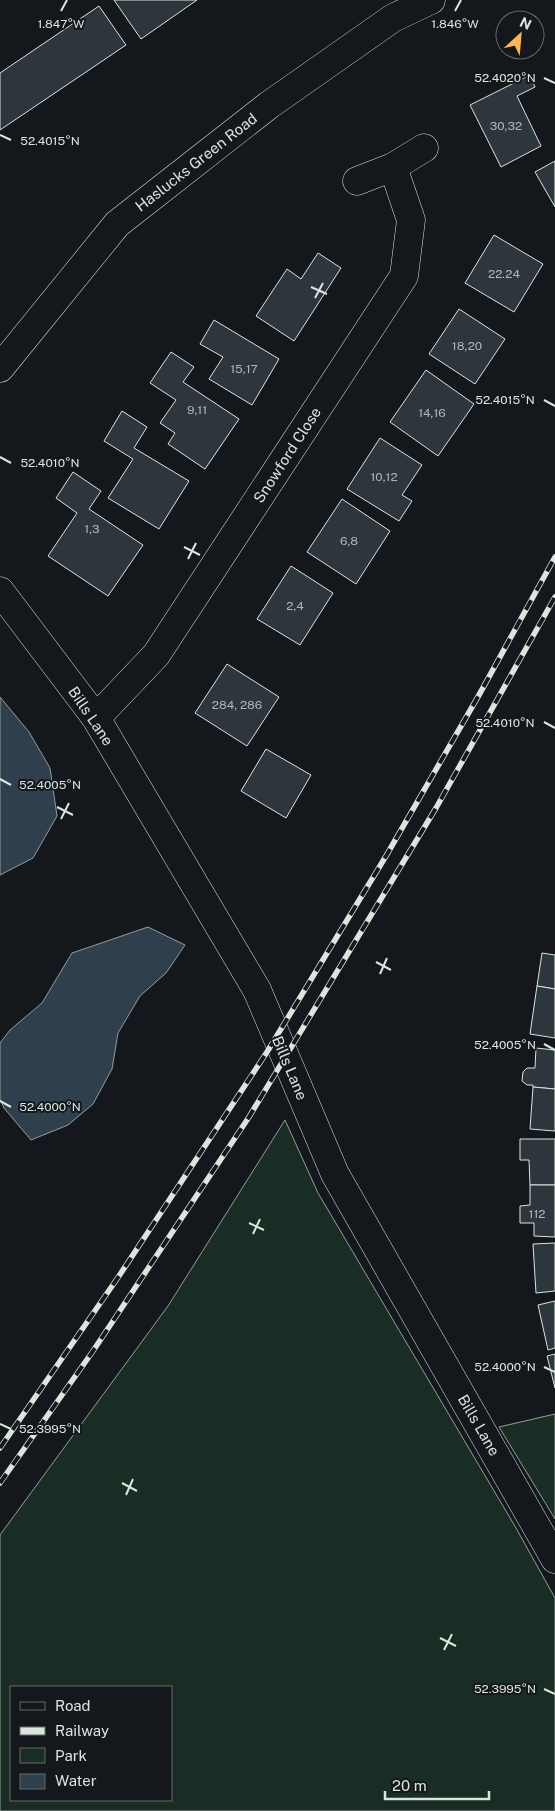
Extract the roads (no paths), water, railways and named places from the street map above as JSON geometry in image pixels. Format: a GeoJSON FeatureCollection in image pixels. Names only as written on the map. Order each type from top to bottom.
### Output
{"type":"FeatureCollection","features":[{"type":"Feature","properties":{"kind":"street","name":"Haslucks Green Road"},"geometry":{"type":"LineString","coordinates":[[0,368],[117,224],[269,105],[393,18],[431,0]]}},
{"type":"Feature","properties":{"kind":"street"},"geometry":{"type":"LineString","coordinates":[[357,181],[392,167],[424,148]]}},
{"type":"Feature","properties":{"kind":"street","name":"Snowford Close"},"geometry":{"type":"LineString","coordinates":[[96,718],[156,654],[404,276],[411,220],[392,167]]}},
{"type":"Feature","properties":{"kind":"street","name":"Bills Lane"},"geometry":{"type":"LineString","coordinates":[[0,592],[96,718],[257,990],[335,1174],[555,1559]]}},
{"type":"Feature","properties":{"kind":"water"},"geometry":{"type":"Polygon","coordinates":[[[0,697],[29,732],[50,768],[57,816],[33,858],[0,875],[0,697]]]}},
{"type":"Feature","properties":{"kind":"water"},"geometry":{"type":"Polygon","coordinates":[[[148,927],[185,945],[166,973],[140,996],[118,1033],[112,1069],[93,1104],[68,1125],[31,1140],[4,1108],[0,1099],[0,1043],[10,1030],[42,1003],[72,953],[148,927]]]}},
{"type":"Feature","properties":{"kind":"railway"},"geometry":{"type":"LineString","coordinates":[[0,1448],[119,1276],[267,1052],[386,856],[479,695],[555,557]]}},
{"type":"Feature","properties":{"kind":"railway"},"geometry":{"type":"LineString","coordinates":[[0,1483],[93,1351],[249,1117],[436,808],[555,597]]}}]}
